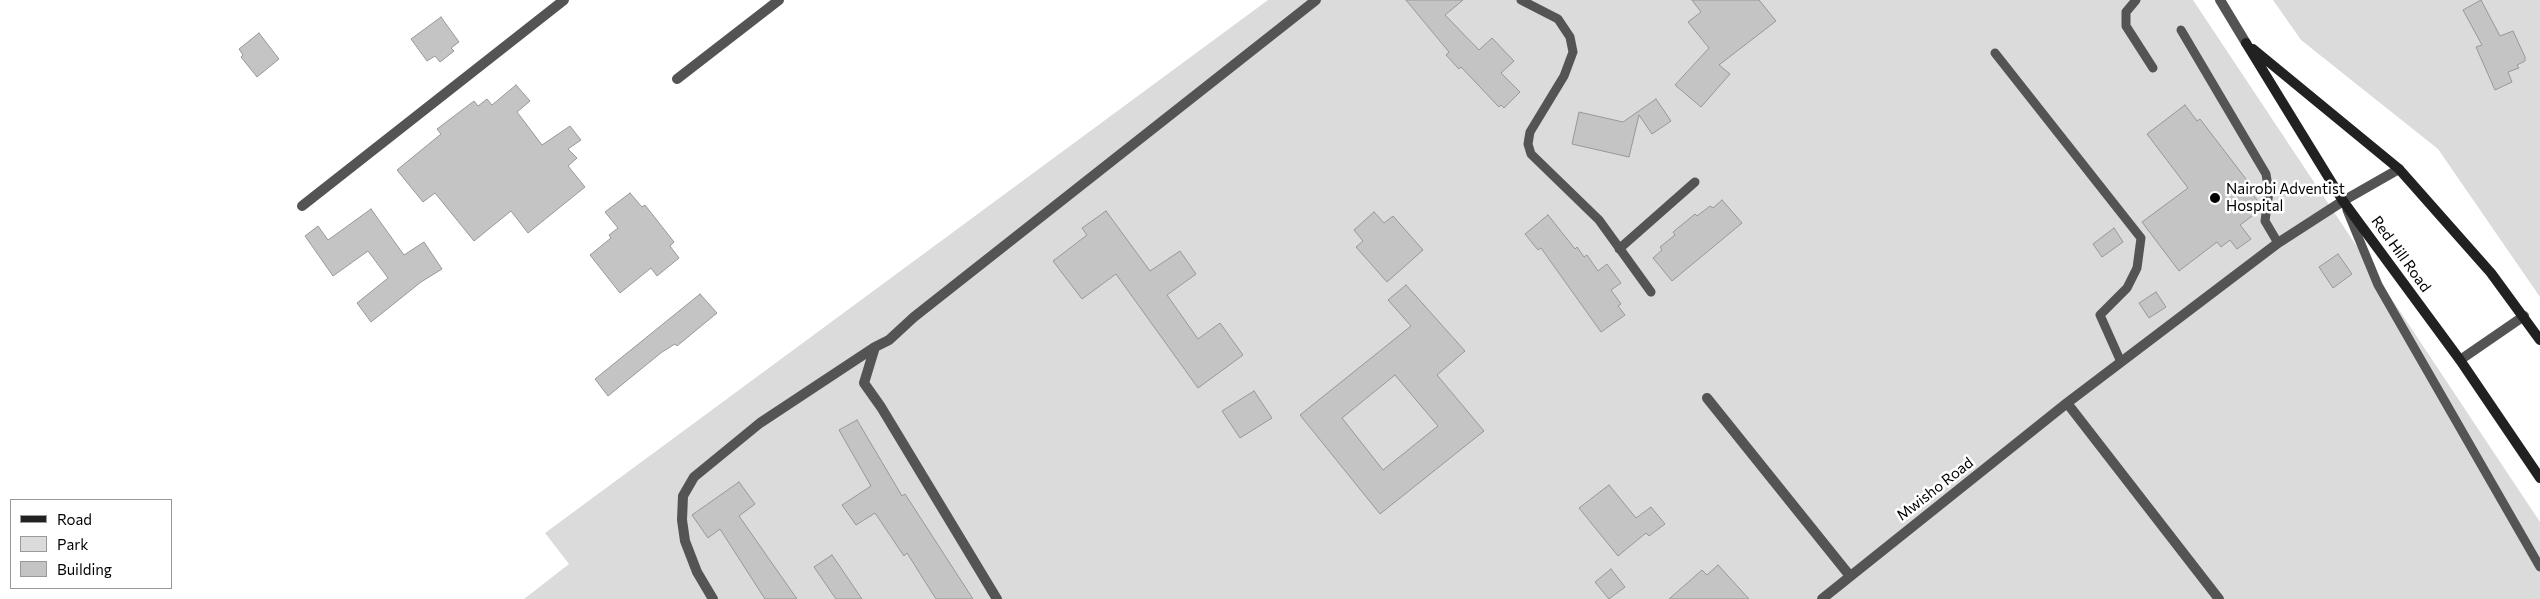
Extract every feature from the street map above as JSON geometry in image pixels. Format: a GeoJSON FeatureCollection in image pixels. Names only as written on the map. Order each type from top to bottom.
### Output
{"type":"FeatureCollection","features":[{"type":"Feature","properties":{"kind":"main road","name":"Red Hill Road"},"geometry":{"type":"LineString","coordinates":[[2246,43],[2399,169],[2491,273],[2540,340]]}},
{"type":"Feature","properties":{"kind":"main road","name":"Red Hill Road"},"geometry":{"type":"LineString","coordinates":[[2246,43],[2343,201],[2460,360],[2540,478]]}},
{"type":"Feature","properties":{"kind":"street"},"geometry":{"type":"LineString","coordinates":[[302,206],[564,0]]}},
{"type":"Feature","properties":{"kind":"street"},"geometry":{"type":"LineString","coordinates":[[677,80],[779,0]]}},
{"type":"Feature","properties":{"kind":"street"},"geometry":{"type":"LineString","coordinates":[[713,599],[697,572],[685,541],[682,520],[683,496],[694,477],[760,423],[888,340],[914,317],[1316,0]]}},
{"type":"Feature","properties":{"kind":"street","name":"Red Hill Road"},"geometry":{"type":"LineString","coordinates":[[2220,0],[2246,43]]}},
{"type":"Feature","properties":{"kind":"street","name":"Mwisho Road"},"geometry":{"type":"LineString","coordinates":[[1822,599],[2067,403],[2278,243],[2343,201],[2399,169]]}},
{"type":"Feature","properties":{"kind":"street"},"geometry":{"type":"LineString","coordinates":[[2460,360],[2524,316]]}},
{"type":"Feature","properties":{"kind":"street"},"geometry":{"type":"LineString","coordinates":[[875,347],[864,383],[886,415],[997,599]]}},
{"type":"Feature","properties":{"kind":"street"},"geometry":{"type":"LineString","coordinates":[[1707,398],[1850,576]]}},
{"type":"Feature","properties":{"kind":"street"},"geometry":{"type":"LineString","coordinates":[[2067,403],[2219,599]]}},
{"type":"Feature","properties":{"kind":"lane"},"geometry":{"type":"LineString","coordinates":[[1521,0],[1558,19],[1570,37],[1573,52],[1564,76],[1530,132],[1528,144],[1530,149],[1544,167],[1599,220],[1652,292]]}},
{"type":"Feature","properties":{"kind":"lane"},"geometry":{"type":"LineString","coordinates":[[2136,0],[2126,12],[2126,26],[2153,68]]}},
{"type":"Feature","properties":{"kind":"lane"},"geometry":{"type":"LineString","coordinates":[[2181,30],[2266,174],[2269,192],[2265,221],[2278,243]]}},
{"type":"Feature","properties":{"kind":"lane"},"geometry":{"type":"LineString","coordinates":[[1995,54],[2141,238],[2137,268],[2127,288],[2100,315],[2121,362]]}},
{"type":"Feature","properties":{"kind":"lane"},"geometry":{"type":"LineString","coordinates":[[1619,249],[1695,182]]}},
{"type":"Feature","properties":{"kind":"lane"},"geometry":{"type":"LineString","coordinates":[[2343,201],[2378,285],[2540,567]]}},
{"type":"Feature","properties":{"kind":"green space"},"geometry":{"type":"Polygon","coordinates":[[[1268,0],[2193,0],[2540,522],[2540,599],[524,599],[569,564],[545,533],[1268,0]]]}},
{"type":"Feature","properties":{"kind":"green space"},"geometry":{"type":"Polygon","coordinates":[[[2273,0],[2540,0],[2540,297],[2438,149],[2301,40],[2273,0]]]}},
{"type":"Feature","properties":{"kind":"building"},"geometry":{"type":"Polygon","coordinates":[[[1406,0],[1463,0],[1445,15],[1479,50],[1492,38],[1514,61],[1501,73],[1520,92],[1504,108],[1501,105],[1499,107],[1461,67],[1459,69],[1446,55],[1449,52],[1406,0]]]}},
{"type":"Feature","properties":{"kind":"building"},"geometry":{"type":"Polygon","coordinates":[[[1692,0],[1759,0],[1776,21],[1719,65],[1730,74],[1701,107],[1675,85],[1709,48],[1688,22],[1701,12],[1692,0]]]}},
{"type":"Feature","properties":{"kind":"building"},"geometry":{"type":"Polygon","coordinates":[[[2481,0],[2500,36],[2513,31],[2525,57],[2525,61],[2517,65],[2519,68],[2508,72],[2512,82],[2495,90],[2476,47],[2482,45],[2463,10],[2481,0]]]}},
{"type":"Feature","properties":{"kind":"building"},"geometry":{"type":"Polygon","coordinates":[[[441,17],[459,42],[451,48],[454,51],[440,62],[435,56],[427,61],[411,39],[441,17]]]}},
{"type":"Feature","properties":{"kind":"building"},"geometry":{"type":"Polygon","coordinates":[[[259,33],[279,59],[257,77],[241,57],[243,55],[239,49],[259,33]]]}},
{"type":"Feature","properties":{"kind":"building"},"geometry":{"type":"Polygon","coordinates":[[[516,85],[530,101],[517,112],[542,145],[570,126],[581,140],[568,149],[577,158],[568,166],[585,187],[528,233],[511,211],[474,241],[435,193],[423,202],[397,170],[441,134],[437,129],[474,101],[478,106],[487,99],[492,105],[516,85]]]}},
{"type":"Feature","properties":{"kind":"building"},"geometry":{"type":"Polygon","coordinates":[[[1656,99],[1671,121],[1652,134],[1639,115],[1629,157],[1572,144],[1579,112],[1623,122],[1656,99]]]}},
{"type":"Feature","properties":{"kind":"building","name":"Nairobi Adventist Hospital"},"geometry":{"type":"Polygon","coordinates":[[[2185,105],[2197,121],[2200,119],[2249,183],[2246,186],[2261,205],[2260,210],[2240,225],[2251,239],[2237,249],[2230,240],[2221,247],[2217,242],[2179,271],[2142,222],[2188,188],[2147,134],[2185,105]]]}},
{"type":"Feature","properties":{"kind":"building"},"geometry":{"type":"Polygon","coordinates":[[[630,193],[642,207],[645,205],[674,242],[670,246],[679,258],[657,276],[651,268],[620,293],[590,255],[611,238],[609,235],[618,228],[605,212],[630,193]]]}},
{"type":"Feature","properties":{"kind":"building"},"geometry":{"type":"Polygon","coordinates":[[[1722,200],[1742,223],[1672,281],[1653,258],[1662,250],[1660,247],[1675,235],[1673,232],[1695,214],[1697,216],[1710,206],[1713,208],[1722,200]]]}},
{"type":"Feature","properties":{"kind":"building"},"geometry":{"type":"Polygon","coordinates":[[[371,209],[404,255],[424,242],[442,269],[421,282],[371,322],[357,303],[388,278],[368,251],[333,276],[305,236],[318,226],[328,240],[371,209]]]}},
{"type":"Feature","properties":{"kind":"building"},"geometry":{"type":"Polygon","coordinates":[[[1106,211],[1150,271],[1180,251],[1196,274],[1167,295],[1198,339],[1220,323],[1243,355],[1198,388],[1116,274],[1082,299],[1053,261],[1087,235],[1082,228],[1106,211]]]}},
{"type":"Feature","properties":{"kind":"building"},"geometry":{"type":"Polygon","coordinates":[[[1374,212],[1384,223],[1393,216],[1423,250],[1387,282],[1356,247],[1363,241],[1354,230],[1374,212]]]}},
{"type":"Feature","properties":{"kind":"building"},"geometry":{"type":"Polygon","coordinates":[[[1548,215],[1575,249],[1577,247],[1584,257],[1587,255],[1598,271],[1607,264],[1621,283],[1611,290],[1621,304],[1618,306],[1625,315],[1601,332],[1541,248],[1538,250],[1525,234],[1548,215]]]}},
{"type":"Feature","properties":{"kind":"building"},"geometry":{"type":"Polygon","coordinates":[[[2114,228],[2123,242],[2102,257],[2093,244],[2114,228]]]}},
{"type":"Feature","properties":{"kind":"building"},"geometry":{"type":"Polygon","coordinates":[[[2338,254],[2352,274],[2333,288],[2319,267],[2338,254]]]}},
{"type":"Feature","properties":{"kind":"building"},"geometry":{"type":"Polygon","coordinates":[[[1406,285],[1465,351],[1437,375],[1484,431],[1380,514],[1300,415],[1411,326],[1388,300],[1406,285]],[[1395,375],[1342,418],[1383,470],[1438,426],[1395,375]]]}},
{"type":"Feature","properties":{"kind":"building"},"geometry":{"type":"Polygon","coordinates":[[[2156,292],[2166,307],[2149,318],[2139,303],[2156,292]]]}},
{"type":"Feature","properties":{"kind":"building"},"geometry":{"type":"Polygon","coordinates":[[[700,294],[717,313],[677,346],[675,344],[662,352],[608,396],[595,379],[700,294]]]}},
{"type":"Feature","properties":{"kind":"building"},"geometry":{"type":"Polygon","coordinates":[[[1254,391],[1272,418],[1240,438],[1222,411],[1254,391]]]}},
{"type":"Feature","properties":{"kind":"building"},"geometry":{"type":"Polygon","coordinates":[[[857,420],[902,496],[905,494],[973,599],[936,599],[907,553],[904,556],[875,513],[856,525],[842,505],[871,486],[839,430],[857,420]]]}},
{"type":"Feature","properties":{"kind":"building"},"geometry":{"type":"Polygon","coordinates":[[[739,482],[755,504],[739,516],[797,599],[765,599],[720,529],[708,538],[692,515],[739,482]]]}},
{"type":"Feature","properties":{"kind":"building"},"geometry":{"type":"Polygon","coordinates":[[[1609,485],[1636,518],[1651,507],[1665,524],[1649,536],[1646,533],[1618,556],[1579,508],[1609,485]]]}},
{"type":"Feature","properties":{"kind":"building"},"geometry":{"type":"Polygon","coordinates":[[[832,555],[862,599],[836,599],[814,567],[832,555]]]}},
{"type":"Feature","properties":{"kind":"building"},"geometry":{"type":"Polygon","coordinates":[[[1718,565],[1749,599],[1669,599],[1702,570],[1707,575],[1718,565]]]}},
{"type":"Feature","properties":{"kind":"building"},"geometry":{"type":"Polygon","coordinates":[[[1611,569],[1625,587],[1609,599],[1595,582],[1611,569]]]}},
{"type":"Feature","properties":{"kind":"place","name":"Nairobi Adventist Hospital"},"geometry":{"type":"Point","coordinates":[2215,198]}}]}
